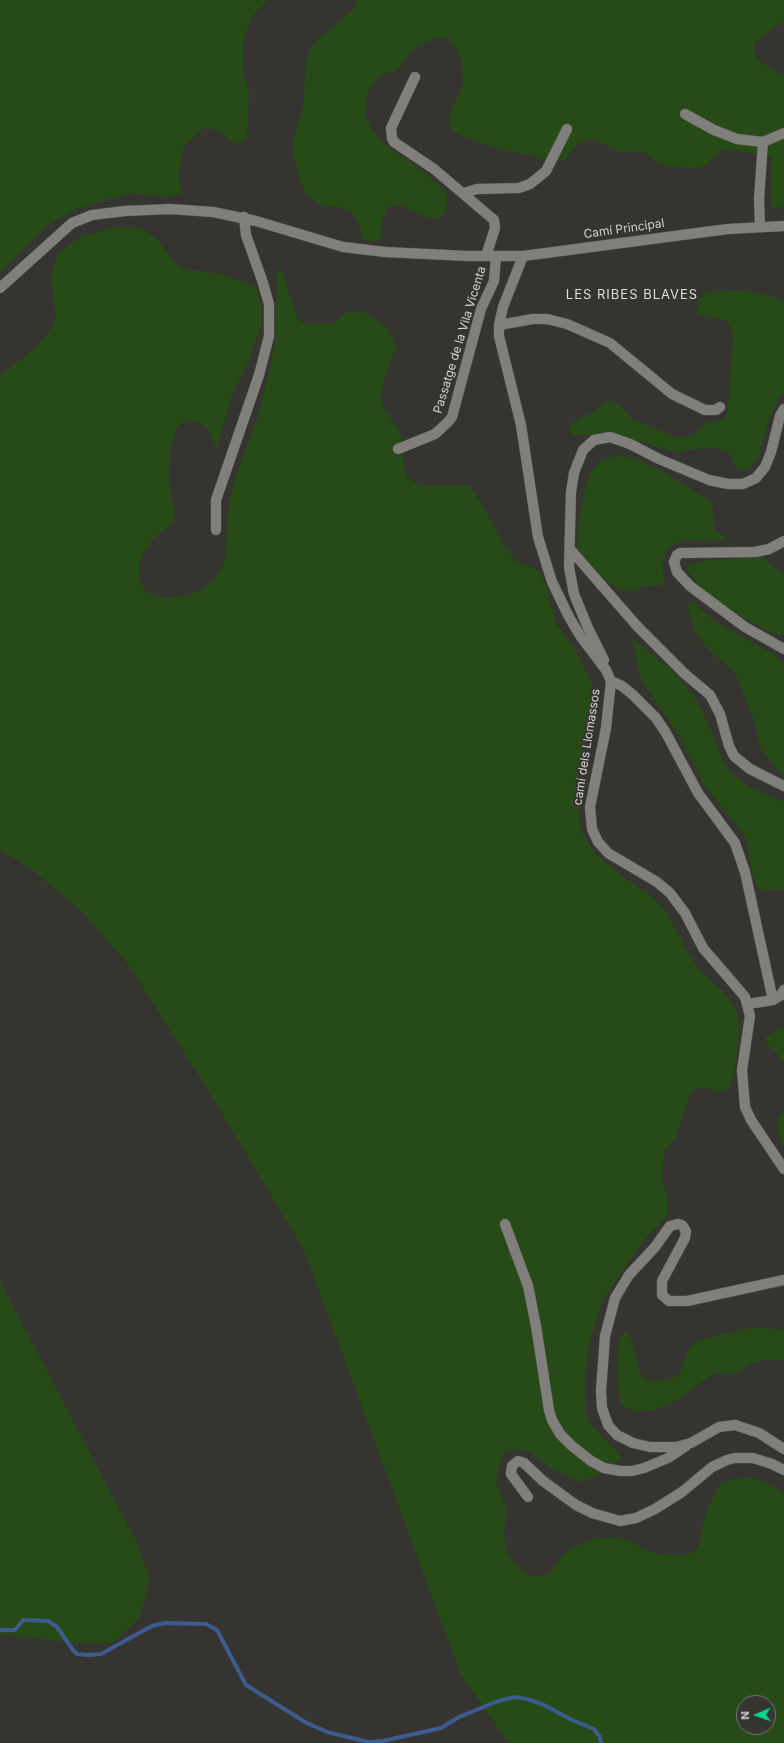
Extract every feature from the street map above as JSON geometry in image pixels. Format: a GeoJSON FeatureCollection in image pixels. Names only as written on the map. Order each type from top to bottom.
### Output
{"type":"FeatureCollection","features":[{"type":"Feature","properties":{"kind":"street"},"geometry":{"type":"LineString","coordinates":[[414,76],[391,128],[392,138],[394,142],[434,169],[464,193],[477,190],[519,188],[530,184],[546,171],[567,129]]}},
{"type":"Feature","properties":{"kind":"street"},"geometry":{"type":"LineString","coordinates":[[685,114],[728,137],[747,141],[764,142],[784,134]]}},
{"type":"Feature","properties":{"kind":"street"},"geometry":{"type":"LineString","coordinates":[[760,226],[759,199],[764,142]]}},
{"type":"Feature","properties":{"kind":"street","name":"Passatge de la Vila Vicenta"},"geometry":{"type":"LineString","coordinates":[[398,449],[435,434],[452,417],[481,309],[494,282],[491,256],[495,228],[494,220],[464,193]]}},
{"type":"Feature","properties":{"kind":"street","name":"Camí Principal"},"geometry":{"type":"LineString","coordinates":[[0,288],[67,227],[85,217],[149,209],[201,210],[244,217],[343,247],[385,252],[468,256],[523,256],[629,241],[760,226],[784,226]]}},
{"type":"Feature","properties":{"kind":"street"},"geometry":{"type":"LineString","coordinates":[[216,530],[216,500],[259,375],[269,336],[268,304],[262,280],[246,235],[244,217]]}},
{"type":"Feature","properties":{"kind":"street","name":"camí dels Llomassos"},"geometry":{"type":"LineString","coordinates":[[523,256],[503,307],[499,325],[501,347],[521,425],[538,537],[547,567],[576,630],[606,670],[611,681],[606,728],[590,807],[590,822],[595,836],[608,853],[657,882],[670,893],[685,913],[703,948],[740,991],[748,1004],[750,1022],[742,1070],[745,1107],[751,1120],[784,1169]]}},
{"type":"Feature","properties":{"kind":"street"},"geometry":{"type":"LineString","coordinates":[[499,325],[533,319],[547,319],[567,324],[610,342],[672,394],[705,410],[716,410],[720,407]]}},
{"type":"Feature","properties":{"kind":"street"},"geometry":{"type":"LineString","coordinates":[[606,670],[604,660],[588,628],[574,594],[569,567],[572,481],[580,456],[590,442],[604,437],[619,439],[665,462],[709,480],[728,484],[743,484],[756,478],[765,467],[771,452],[780,416],[784,409]]}},
{"type":"Feature","properties":{"kind":"street"},"geometry":{"type":"LineString","coordinates":[[784,541],[769,549],[755,552],[680,553],[677,555],[674,562],[674,568],[682,578],[703,596],[745,627],[784,649]]}},
{"type":"Feature","properties":{"kind":"street"},"geometry":{"type":"LineString","coordinates":[[570,549],[637,626],[685,674],[710,695],[720,714],[729,746],[734,756],[750,770],[784,786]]}},
{"type":"Feature","properties":{"kind":"street"},"geometry":{"type":"LineString","coordinates":[[611,681],[622,686],[632,694],[656,718],[666,733],[698,793],[736,843],[745,872],[773,1000]]}},
{"type":"Feature","properties":{"kind":"street"},"geometry":{"type":"LineString","coordinates":[[748,1004],[773,1000],[780,996],[784,990]]}},
{"type":"Feature","properties":{"kind":"street"},"geometry":{"type":"LineString","coordinates":[[505,1224],[528,1286],[552,1420],[560,1434],[591,1461],[604,1468],[620,1471],[644,1468],[668,1458],[714,1429],[735,1425],[759,1433],[784,1449]]}},
{"type":"Feature","properties":{"kind":"street"},"geometry":{"type":"LineString","coordinates":[[691,1443],[676,1447],[642,1446],[617,1435],[607,1422],[601,1400],[603,1352],[610,1313],[619,1290],[629,1275],[655,1248],[667,1229],[678,1224],[685,1227],[686,1235],[666,1270],[661,1286],[662,1296],[668,1301],[687,1301],[784,1280]]}},
{"type":"Feature","properties":{"kind":"street"},"geometry":{"type":"LineString","coordinates":[[528,1497],[511,1474],[512,1466],[518,1461],[524,1463],[543,1481],[576,1505],[592,1513],[620,1521],[636,1518],[655,1509],[682,1492],[712,1467],[727,1460],[735,1458],[753,1458],[772,1464],[784,1470]]}},
{"type":"Feature","properties":{"kind":"green space"},"geometry":{"type":"Polygon","coordinates":[[[0,0],[268,0],[252,16],[244,38],[243,72],[249,93],[247,136],[242,143],[235,143],[218,130],[204,128],[187,143],[183,149],[179,172],[181,193],[168,197],[131,193],[79,208],[46,226],[0,273],[0,0]]]}},
{"type":"Feature","properties":{"kind":"green space"},"geometry":{"type":"Polygon","coordinates":[[[354,0],[784,0],[784,21],[756,41],[754,48],[756,56],[760,61],[772,70],[784,75],[784,207],[771,207],[771,157],[729,149],[721,151],[705,165],[698,168],[675,167],[661,164],[643,152],[620,152],[594,139],[579,142],[566,159],[560,161],[506,151],[463,137],[451,130],[449,124],[451,111],[463,85],[462,62],[457,50],[448,39],[434,38],[414,48],[396,72],[389,72],[376,79],[367,94],[366,117],[372,130],[382,142],[430,177],[446,192],[448,199],[445,214],[438,218],[431,219],[402,205],[388,207],[382,219],[381,237],[375,241],[368,242],[362,238],[359,225],[352,212],[344,208],[322,205],[309,198],[302,185],[294,159],[294,137],[304,103],[305,67],[308,54],[314,42],[333,28],[354,8],[358,3],[354,0]]]}},
{"type":"Feature","properties":{"kind":"green space"},"geometry":{"type":"Polygon","coordinates":[[[115,227],[133,227],[146,231],[159,241],[174,262],[179,266],[186,269],[221,274],[256,287],[262,311],[261,326],[250,358],[232,394],[217,448],[207,428],[202,423],[188,421],[181,423],[176,429],[170,451],[169,484],[175,514],[174,521],[151,541],[141,557],[139,565],[139,579],[146,592],[168,598],[190,595],[211,583],[224,564],[231,494],[238,470],[257,419],[272,359],[276,332],[277,267],[283,274],[297,317],[301,322],[308,324],[329,324],[336,322],[347,312],[361,311],[368,314],[387,328],[396,348],[385,375],[381,397],[385,410],[401,435],[404,469],[407,477],[413,482],[427,486],[470,486],[492,522],[502,542],[516,561],[536,569],[541,575],[547,589],[556,624],[575,649],[592,684],[594,714],[578,808],[581,831],[597,856],[640,889],[647,892],[665,910],[700,971],[724,992],[737,1012],[739,1027],[736,1065],[730,1086],[725,1091],[718,1092],[703,1087],[696,1089],[690,1094],[674,1140],[664,1150],[662,1180],[667,1194],[668,1215],[644,1240],[602,1301],[590,1339],[585,1375],[586,1413],[592,1426],[618,1453],[621,1459],[593,1478],[580,1482],[552,1469],[528,1451],[513,1449],[506,1452],[501,1458],[496,1482],[507,1510],[504,1534],[506,1549],[513,1562],[523,1572],[536,1577],[549,1574],[562,1556],[574,1547],[594,1539],[614,1537],[629,1541],[654,1553],[678,1556],[692,1553],[698,1548],[707,1509],[720,1484],[733,1479],[754,1478],[780,1490],[784,1494],[784,1743],[509,1743],[461,1675],[304,1250],[211,1095],[130,967],[82,911],[31,869],[0,850],[0,375],[34,349],[53,326],[56,320],[51,276],[54,263],[61,251],[80,237],[115,227]]]}},
{"type":"Feature","properties":{"kind":"green space"},"geometry":{"type":"Polygon","coordinates":[[[739,290],[775,297],[784,303],[784,392],[778,400],[769,419],[758,458],[749,469],[742,470],[736,466],[729,453],[716,448],[694,449],[679,453],[631,439],[594,434],[573,435],[569,428],[574,422],[594,411],[607,401],[614,401],[634,420],[676,437],[690,436],[696,433],[707,423],[721,420],[726,415],[728,408],[733,335],[731,327],[727,321],[698,314],[698,300],[703,295],[710,292],[739,290]]]}},
{"type":"Feature","properties":{"kind":"green space"},"geometry":{"type":"Polygon","coordinates":[[[614,456],[628,457],[644,462],[709,500],[713,506],[714,526],[717,532],[728,540],[686,540],[672,545],[667,549],[662,563],[665,585],[643,586],[631,591],[623,591],[610,584],[593,568],[577,548],[577,529],[586,486],[591,472],[600,461],[614,456]]]}},
{"type":"Feature","properties":{"kind":"green space"},"geometry":{"type":"Polygon","coordinates":[[[761,557],[784,575],[784,635],[774,634],[760,627],[716,601],[704,592],[687,570],[690,564],[710,560],[761,557]]]}},
{"type":"Feature","properties":{"kind":"green space"},"geometry":{"type":"Polygon","coordinates":[[[692,601],[714,621],[773,654],[784,665],[784,777],[761,749],[752,714],[735,673],[707,648],[694,630],[687,605],[692,601]]]}},
{"type":"Feature","properties":{"kind":"green space"},"geometry":{"type":"Polygon","coordinates":[[[633,639],[673,671],[692,694],[703,712],[723,760],[731,773],[750,787],[784,802],[784,890],[759,891],[752,874],[746,838],[703,784],[679,736],[640,678],[633,639]]]}},
{"type":"Feature","properties":{"kind":"green space"},"geometry":{"type":"Polygon","coordinates":[[[784,1027],[784,1063],[779,1055],[767,1044],[765,1037],[784,1027]]]}},
{"type":"Feature","properties":{"kind":"green space"},"geometry":{"type":"Polygon","coordinates":[[[784,1110],[784,1147],[777,1127],[778,1119],[784,1110]]]}},
{"type":"Feature","properties":{"kind":"green space"},"geometry":{"type":"Polygon","coordinates":[[[0,1281],[136,1541],[150,1578],[140,1617],[113,1643],[76,1643],[0,1634],[0,1281]]]}},
{"type":"Feature","properties":{"kind":"green space"},"geometry":{"type":"Polygon","coordinates":[[[755,1327],[784,1330],[784,1361],[763,1360],[750,1364],[737,1373],[717,1373],[710,1376],[674,1402],[654,1410],[634,1412],[622,1405],[619,1398],[617,1359],[620,1335],[627,1332],[631,1339],[641,1376],[646,1380],[661,1381],[676,1377],[681,1372],[685,1357],[693,1344],[699,1340],[755,1327]]]}},
{"type":"Feature","properties":{"kind":"waterway"},"geometry":{"type":"LineString","coordinates":[[0,1630],[15,1630],[23,1620],[48,1621],[57,1627],[77,1654],[88,1655],[101,1654],[152,1626],[165,1623],[206,1624],[217,1630],[246,1685],[305,1722],[327,1732],[368,1742],[383,1741],[441,1728],[459,1717],[498,1701],[515,1697],[542,1704],[572,1720],[594,1729],[600,1737],[601,1743]]}},
{"type":"Feature","properties":{"kind":"district","name":"LES RIBES BLAVES"},"geometry":{"type":"Point","coordinates":[632,295]}}]}
